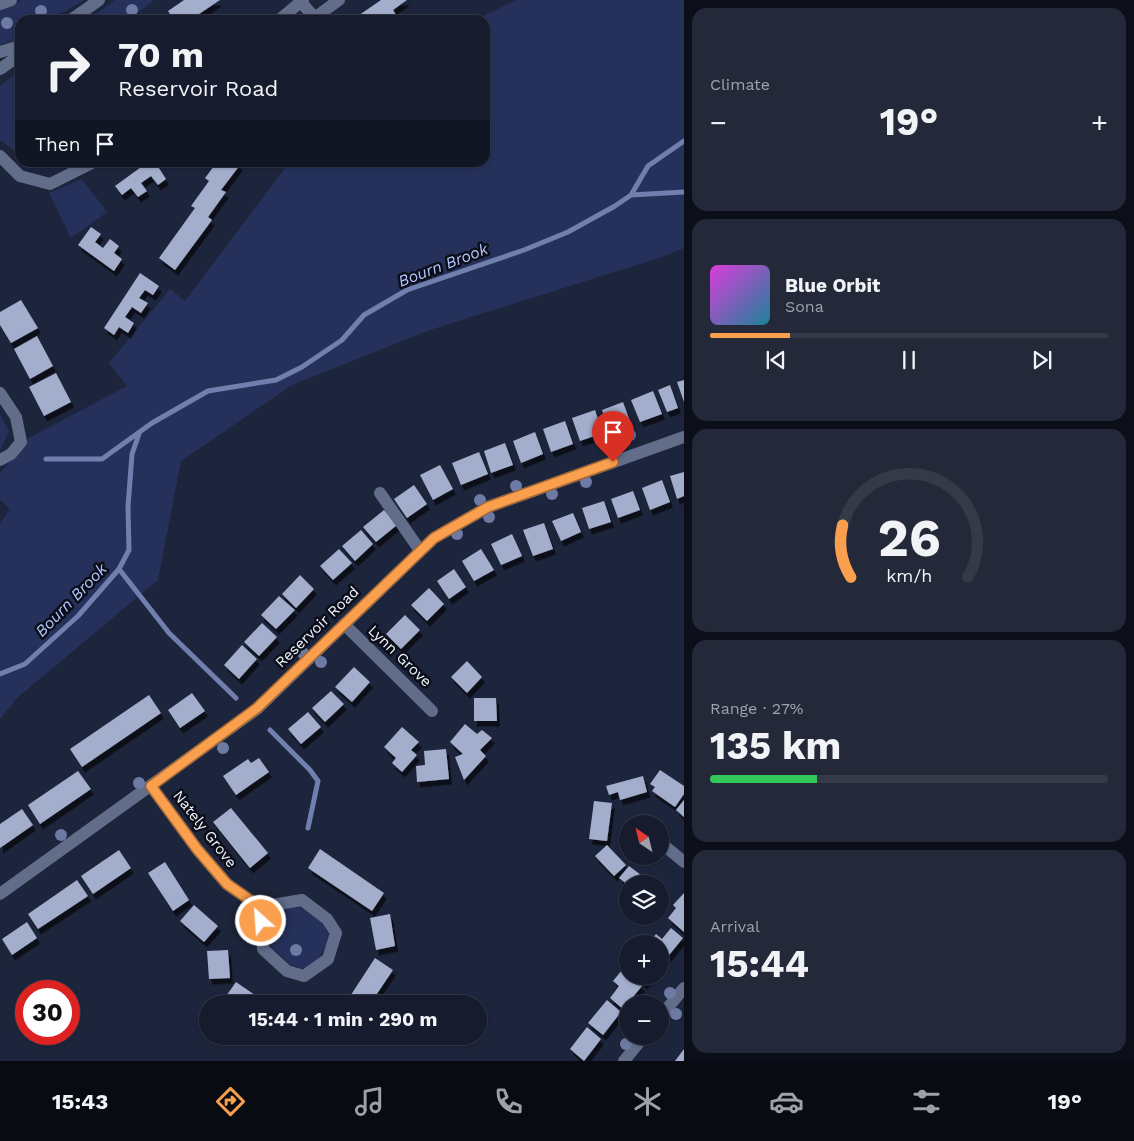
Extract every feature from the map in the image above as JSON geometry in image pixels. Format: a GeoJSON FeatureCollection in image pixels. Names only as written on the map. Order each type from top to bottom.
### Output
{"type":"FeatureCollection","features":[{"type":"Feature","properties":{"kind":"street"},"geometry":{"type":"LineString","coordinates":[[0,4],[11,0]]}},
{"type":"Feature","properties":{"kind":"street"},"geometry":{"type":"LineString","coordinates":[[78,15],[99,0]]}},
{"type":"Feature","properties":{"kind":"street"},"geometry":{"type":"LineString","coordinates":[[318,15],[339,0]]}},
{"type":"Feature","properties":{"kind":"street"},"geometry":{"type":"LineString","coordinates":[[285,15],[302,1],[312,15]]}},
{"type":"Feature","properties":{"kind":"street"},"geometry":{"type":"LineString","coordinates":[[0,52],[15,48]]}},
{"type":"Feature","properties":{"kind":"street"},"geometry":{"type":"LineString","coordinates":[[0,69],[15,58]]}},
{"type":"Feature","properties":{"kind":"street"},"geometry":{"type":"LineString","coordinates":[[0,156],[20,176],[50,184],[84,167]]}},
{"type":"Feature","properties":{"kind":"street"},"geometry":{"type":"LineString","coordinates":[[0,393],[16,418],[21,442],[11,454],[0,460]]}},
{"type":"Feature","properties":{"kind":"street","name":"Reservoir Road"},"geometry":{"type":"LineString","coordinates":[[0,894],[257,708],[419,549],[456,523],[488,507],[684,437]]}},
{"type":"Feature","properties":{"kind":"street"},"geometry":{"type":"LineString","coordinates":[[380,493],[419,549]]}},
{"type":"Feature","properties":{"kind":"street","name":"Lynn Grove"},"geometry":{"type":"LineString","coordinates":[[344,624],[432,711]]}},
{"type":"Feature","properties":{"kind":"street","name":"Nately Grove"},"geometry":{"type":"LineString","coordinates":[[151,786],[197,849],[227,884],[260,907]]}},
{"type":"Feature","properties":{"kind":"street"},"geometry":{"type":"LineString","coordinates":[[669,850],[684,862]]}},
{"type":"Feature","properties":{"kind":"street"},"geometry":{"type":"LineString","coordinates":[[302,900],[327,919],[336,933],[331,954],[324,964],[304,976],[287,971],[264,949],[260,907],[302,900]]}},
{"type":"Feature","properties":{"kind":"street"},"geometry":{"type":"LineString","coordinates":[[669,1006],[684,988]]}},
{"type":"Feature","properties":{"kind":"street"},"geometry":{"type":"LineString","coordinates":[[624,1061],[637,1045]]}},
{"type":"Feature","properties":{"kind":"shaded area"},"geometry":{"type":"Polygon","coordinates":[[[22,0],[84,0],[58,15],[15,15],[15,40],[0,45],[0,10],[22,0]]]}},
{"type":"Feature","properties":{"kind":"shaded area"},"geometry":{"type":"Polygon","coordinates":[[[115,0],[154,0],[135,15],[95,15],[115,0]]]}},
{"type":"Feature","properties":{"kind":"shaded area"},"geometry":{"type":"Polygon","coordinates":[[[516,0],[684,0],[684,248],[659,258],[430,330],[292,385],[181,461],[158,580],[17,698],[0,719],[0,524],[10,509],[0,500],[0,473],[29,438],[127,386],[109,363],[170,289],[185,301],[286,167],[490,167],[490,15],[485,15],[516,0]]]}},
{"type":"Feature","properties":{"kind":"shaded area"},"geometry":{"type":"Polygon","coordinates":[[[15,75],[15,151],[0,140],[0,86],[15,75]]]}},
{"type":"Feature","properties":{"kind":"shaded area"},"geometry":{"type":"Polygon","coordinates":[[[82,179],[107,212],[71,238],[49,193],[82,179]]]}},
{"type":"Feature","properties":{"kind":"shaded area"},"geometry":{"type":"Polygon","coordinates":[[[0,414],[9,431],[0,451],[0,414]]]}},
{"type":"Feature","properties":{"kind":"shaded area"},"geometry":{"type":"Polygon","coordinates":[[[300,907],[322,922],[329,935],[321,955],[304,969],[291,965],[269,945],[267,918],[273,910],[300,907]]]}},
{"type":"Feature","properties":{"kind":"building"},"geometry":{"type":"Polygon","coordinates":[[[184,0],[220,0],[198,15],[171,15],[168,11],[184,0]]]}},
{"type":"Feature","properties":{"kind":"building"},"geometry":{"type":"Polygon","coordinates":[[[381,0],[407,0],[393,10],[396,15],[359,15],[381,0]]]}},
{"type":"Feature","properties":{"kind":"building"},"geometry":{"type":"Polygon","coordinates":[[[141,167],[158,167],[166,179],[158,185],[151,176],[141,183],[147,191],[138,197],[131,188],[122,195],[115,186],[141,167]]]}},
{"type":"Feature","properties":{"kind":"building"},"geometry":{"type":"Polygon","coordinates":[[[213,167],[238,167],[221,190],[226,192],[208,217],[212,220],[175,270],[159,258],[195,208],[191,206],[209,181],[205,178],[213,167]]]}},
{"type":"Feature","properties":{"kind":"building"},"geometry":{"type":"Polygon","coordinates":[[[91,227],[101,234],[95,242],[103,248],[110,239],[119,246],[114,253],[122,259],[114,271],[78,245],[91,227]]]}},
{"type":"Feature","properties":{"kind":"building"},"geometry":{"type":"Polygon","coordinates":[[[140,273],[159,286],[153,295],[145,290],[139,298],[148,303],[141,313],[132,307],[125,317],[134,323],[128,333],[119,327],[114,335],[104,328],[140,273]]]}},
{"type":"Feature","properties":{"kind":"building"},"geometry":{"type":"Polygon","coordinates":[[[21,300],[38,328],[11,343],[0,325],[0,312],[21,300]]]}},
{"type":"Feature","properties":{"kind":"building"},"geometry":{"type":"Polygon","coordinates":[[[37,336],[53,366],[30,379],[14,349],[37,336]]]}},
{"type":"Feature","properties":{"kind":"building"},"geometry":{"type":"Polygon","coordinates":[[[56,373],[71,402],[44,416],[29,387],[56,373]]]}},
{"type":"Feature","properties":{"kind":"building"},"geometry":{"type":"Polygon","coordinates":[[[684,380],[684,402],[677,382],[684,380]]]}},
{"type":"Feature","properties":{"kind":"building"},"geometry":{"type":"Polygon","coordinates":[[[670,385],[678,408],[667,412],[658,390],[670,385]]]}},
{"type":"Feature","properties":{"kind":"building"},"geometry":{"type":"Polygon","coordinates":[[[653,391],[662,414],[640,422],[631,400],[653,391]]]}},
{"type":"Feature","properties":{"kind":"building"},"geometry":{"type":"Polygon","coordinates":[[[623,402],[631,424],[609,431],[602,410],[623,402]]]}},
{"type":"Feature","properties":{"kind":"building"},"geometry":{"type":"Polygon","coordinates":[[[595,410],[603,433],[580,441],[572,418],[595,410]]]}},
{"type":"Feature","properties":{"kind":"building"},"geometry":{"type":"Polygon","coordinates":[[[565,421],[573,444],[551,452],[543,429],[565,421]]]}},
{"type":"Feature","properties":{"kind":"building"},"geometry":{"type":"Polygon","coordinates":[[[535,432],[543,454],[521,463],[513,441],[535,432]]]}},
{"type":"Feature","properties":{"kind":"building"},"geometry":{"type":"Polygon","coordinates":[[[505,443],[513,465],[491,473],[484,451],[505,443]]]}},
{"type":"Feature","properties":{"kind":"building"},"geometry":{"type":"Polygon","coordinates":[[[479,452],[488,474],[461,485],[452,463],[479,452]]]}},
{"type":"Feature","properties":{"kind":"building"},"geometry":{"type":"Polygon","coordinates":[[[440,465],[453,489],[433,500],[420,475],[440,465]]]}},
{"type":"Feature","properties":{"kind":"building"},"geometry":{"type":"Polygon","coordinates":[[[684,472],[684,496],[677,499],[670,476],[684,472]]]}},
{"type":"Feature","properties":{"kind":"building"},"geometry":{"type":"Polygon","coordinates":[[[662,480],[670,502],[650,510],[642,488],[662,480]]]}},
{"type":"Feature","properties":{"kind":"building"},"geometry":{"type":"Polygon","coordinates":[[[414,485],[427,504],[407,518],[394,499],[414,485]]]}},
{"type":"Feature","properties":{"kind":"building"},"geometry":{"type":"Polygon","coordinates":[[[633,491],[640,510],[618,518],[611,499],[633,491]]]}},
{"type":"Feature","properties":{"kind":"building"},"geometry":{"type":"Polygon","coordinates":[[[604,501],[611,522],[589,529],[582,508],[604,501]]]}},
{"type":"Feature","properties":{"kind":"building"},"geometry":{"type":"Polygon","coordinates":[[[384,510],[397,525],[376,542],[363,527],[384,510]]]}},
{"type":"Feature","properties":{"kind":"building"},"geometry":{"type":"Polygon","coordinates":[[[573,513],[581,532],[561,541],[552,521],[573,513]]]}},
{"type":"Feature","properties":{"kind":"building"},"geometry":{"type":"Polygon","coordinates":[[[544,523],[553,549],[533,556],[523,530],[544,523]]]}},
{"type":"Feature","properties":{"kind":"building"},"geometry":{"type":"Polygon","coordinates":[[[361,530],[373,544],[355,561],[342,546],[361,530]]]}},
{"type":"Feature","properties":{"kind":"building"},"geometry":{"type":"Polygon","coordinates":[[[512,534],[522,556],[501,565],[491,544],[512,534]]]}},
{"type":"Feature","properties":{"kind":"building"},"geometry":{"type":"Polygon","coordinates":[[[339,549],[352,563],[333,580],[320,566],[339,549]]]}},
{"type":"Feature","properties":{"kind":"building"},"geometry":{"type":"Polygon","coordinates":[[[481,549],[494,570],[474,581],[462,561],[481,549]]]}},
{"type":"Feature","properties":{"kind":"building"},"geometry":{"type":"Polygon","coordinates":[[[454,569],[466,587],[449,599],[437,581],[454,569]]]}},
{"type":"Feature","properties":{"kind":"building"},"geometry":{"type":"Polygon","coordinates":[[[300,575],[314,589],[296,608],[282,594],[300,575]]]}},
{"type":"Feature","properties":{"kind":"building"},"geometry":{"type":"Polygon","coordinates":[[[429,588],[444,604],[427,621],[411,605],[429,588]]]}},
{"type":"Feature","properties":{"kind":"building"},"geometry":{"type":"Polygon","coordinates":[[[279,596],[295,610],[276,629],[261,615],[279,596]]]}},
{"type":"Feature","properties":{"kind":"building"},"geometry":{"type":"Polygon","coordinates":[[[405,615],[420,630],[401,649],[386,634],[405,615]]]}},
{"type":"Feature","properties":{"kind":"building"},"geometry":{"type":"Polygon","coordinates":[[[262,623],[277,637],[259,656],[244,642],[262,623]]]}},
{"type":"Feature","properties":{"kind":"building"},"geometry":{"type":"Polygon","coordinates":[[[242,645],[257,659],[239,679],[224,665],[242,645]]]}},
{"type":"Feature","properties":{"kind":"building"},"geometry":{"type":"Polygon","coordinates":[[[467,661],[482,677],[467,693],[451,677],[467,661]]]}},
{"type":"Feature","properties":{"kind":"building"},"geometry":{"type":"Polygon","coordinates":[[[354,667],[370,682],[352,702],[335,687],[354,667]]]}},
{"type":"Feature","properties":{"kind":"building"},"geometry":{"type":"Polygon","coordinates":[[[331,691],[344,704],[325,722],[312,708],[331,691]]]}},
{"type":"Feature","properties":{"kind":"building"},"geometry":{"type":"Polygon","coordinates":[[[192,693],[205,711],[180,728],[168,710],[192,693]]]}},
{"type":"Feature","properties":{"kind":"building"},"geometry":{"type":"Polygon","coordinates":[[[149,695],[161,713],[82,767],[70,749],[149,695]]]}},
{"type":"Feature","properties":{"kind":"building"},"geometry":{"type":"Polygon","coordinates":[[[474,698],[496,698],[497,721],[474,721],[474,698]]]}},
{"type":"Feature","properties":{"kind":"building"},"geometry":{"type":"Polygon","coordinates":[[[308,712],[321,727],[301,744],[288,729],[308,712]]]}},
{"type":"Feature","properties":{"kind":"building"},"geometry":{"type":"Polygon","coordinates":[[[465,724],[477,734],[482,730],[492,738],[480,750],[486,756],[464,780],[455,757],[463,754],[450,742],[465,724]]]}},
{"type":"Feature","properties":{"kind":"building"},"geometry":{"type":"Polygon","coordinates":[[[402,727],[419,742],[411,750],[417,755],[402,772],[392,763],[396,758],[384,747],[402,727]]]}},
{"type":"Feature","properties":{"kind":"building"},"geometry":{"type":"Polygon","coordinates":[[[446,749],[449,779],[417,782],[416,766],[425,765],[424,751],[446,749]]]}},
{"type":"Feature","properties":{"kind":"building"},"geometry":{"type":"Polygon","coordinates":[[[259,758],[269,772],[236,795],[223,776],[248,759],[251,763],[259,758]]]}},
{"type":"Feature","properties":{"kind":"building"},"geometry":{"type":"Polygon","coordinates":[[[660,770],[684,786],[684,794],[675,807],[652,791],[655,787],[650,784],[660,770]]]}},
{"type":"Feature","properties":{"kind":"building"},"geometry":{"type":"Polygon","coordinates":[[[78,771],[91,789],[40,824],[28,805],[78,771]]]}},
{"type":"Feature","properties":{"kind":"building"},"geometry":{"type":"Polygon","coordinates":[[[643,776],[647,792],[620,800],[618,792],[609,795],[606,786],[643,776]]]}},
{"type":"Feature","properties":{"kind":"building"},"geometry":{"type":"Polygon","coordinates":[[[684,800],[684,817],[676,810],[684,800]]]}},
{"type":"Feature","properties":{"kind":"building"},"geometry":{"type":"Polygon","coordinates":[[[594,801],[612,803],[607,841],[589,839],[594,801]]]}},
{"type":"Feature","properties":{"kind":"building"},"geometry":{"type":"Polygon","coordinates":[[[231,808],[268,853],[250,868],[213,822],[231,808]]]}},
{"type":"Feature","properties":{"kind":"building"},"geometry":{"type":"Polygon","coordinates":[[[22,809],[33,825],[0,848],[0,824],[22,809]]]}},
{"type":"Feature","properties":{"kind":"building"},"geometry":{"type":"Polygon","coordinates":[[[607,845],[619,858],[619,865],[626,865],[614,876],[595,856],[607,845]]]}},
{"type":"Feature","properties":{"kind":"building"},"geometry":{"type":"Polygon","coordinates":[[[320,849],[384,893],[372,911],[308,868],[320,849]]]}},
{"type":"Feature","properties":{"kind":"building"},"geometry":{"type":"Polygon","coordinates":[[[119,850],[131,868],[93,894],[81,876],[119,850]]]}},
{"type":"Feature","properties":{"kind":"building"},"geometry":{"type":"Polygon","coordinates":[[[165,862],[189,900],[173,911],[148,873],[165,862]]]}},
{"type":"Feature","properties":{"kind":"building"},"geometry":{"type":"Polygon","coordinates":[[[629,866],[641,875],[622,875],[629,866]]]}},
{"type":"Feature","properties":{"kind":"building"},"geometry":{"type":"Polygon","coordinates":[[[77,880],[88,896],[38,929],[28,914],[77,880]]]}},
{"type":"Feature","properties":{"kind":"building"},"geometry":{"type":"Polygon","coordinates":[[[684,893],[684,932],[669,919],[676,908],[673,905],[684,893]]]}},
{"type":"Feature","properties":{"kind":"building"},"geometry":{"type":"Polygon","coordinates":[[[194,905],[218,926],[204,942],[180,921],[194,905]]]}},
{"type":"Feature","properties":{"kind":"building"},"geometry":{"type":"Polygon","coordinates":[[[390,914],[395,946],[376,950],[370,918],[390,914]]]}},
{"type":"Feature","properties":{"kind":"building"},"geometry":{"type":"Polygon","coordinates":[[[27,922],[37,938],[12,955],[2,939],[27,922]]]}},
{"type":"Feature","properties":{"kind":"building"},"geometry":{"type":"Polygon","coordinates":[[[671,928],[683,938],[669,955],[669,935],[665,935],[671,928]]]}},
{"type":"Feature","properties":{"kind":"building"},"geometry":{"type":"Polygon","coordinates":[[[228,950],[230,978],[209,979],[207,951],[228,950]]]}},
{"type":"Feature","properties":{"kind":"building"},"geometry":{"type":"Polygon","coordinates":[[[375,958],[393,970],[376,995],[351,995],[375,958]]]}},
{"type":"Feature","properties":{"kind":"building"},"geometry":{"type":"Polygon","coordinates":[[[619,974],[619,985],[642,986],[635,995],[619,995],[619,1006],[610,998],[619,986],[613,981],[619,974]]]}},
{"type":"Feature","properties":{"kind":"building"},"geometry":{"type":"Polygon","coordinates":[[[236,982],[255,995],[227,995],[236,982]]]}},
{"type":"Feature","properties":{"kind":"building"},"geometry":{"type":"Polygon","coordinates":[[[607,1000],[619,1010],[619,1015],[603,1035],[588,1023],[607,1000]]]}},
{"type":"Feature","properties":{"kind":"building"},"geometry":{"type":"Polygon","coordinates":[[[587,1027],[601,1039],[584,1061],[570,1049],[587,1027]]]}},
{"type":"Feature","properties":{"kind":"building"},"geometry":{"type":"Polygon","coordinates":[[[684,1049],[684,1061],[675,1061],[684,1049]]]}},
{"type":"Feature","properties":{"kind":"waterway","name":"Bourn Brook"},"geometry":{"type":"LineString","coordinates":[[46,459],[102,459],[152,423],[208,391],[276,380],[302,367],[342,340],[364,315],[407,290],[524,250],[568,232],[615,206],[631,195],[648,166],[684,141]]}},
{"type":"Feature","properties":{"kind":"waterway","name":"Bourn Brook"},"geometry":{"type":"LineString","coordinates":[[631,195],[684,192]]}},
{"type":"Feature","properties":{"kind":"waterway","name":"Bourn Brook"},"geometry":{"type":"LineString","coordinates":[[0,674],[25,664],[78,616],[119,569],[129,550],[128,507],[132,454],[139,434]]}},
{"type":"Feature","properties":{"kind":"waterway"},"geometry":{"type":"LineString","coordinates":[[119,569],[169,633],[236,698]]}},
{"type":"Feature","properties":{"kind":"waterway"},"geometry":{"type":"LineString","coordinates":[[270,730],[310,770],[318,781],[308,828]]}},
{"type":"Feature","properties":{"kind":"route"},"geometry":{"type":"LineString","coordinates":[[261,921],[260,907],[227,884],[197,849],[151,786],[257,708],[353,616],[419,549],[434,538],[456,523],[488,507],[613,462]]}}]}
